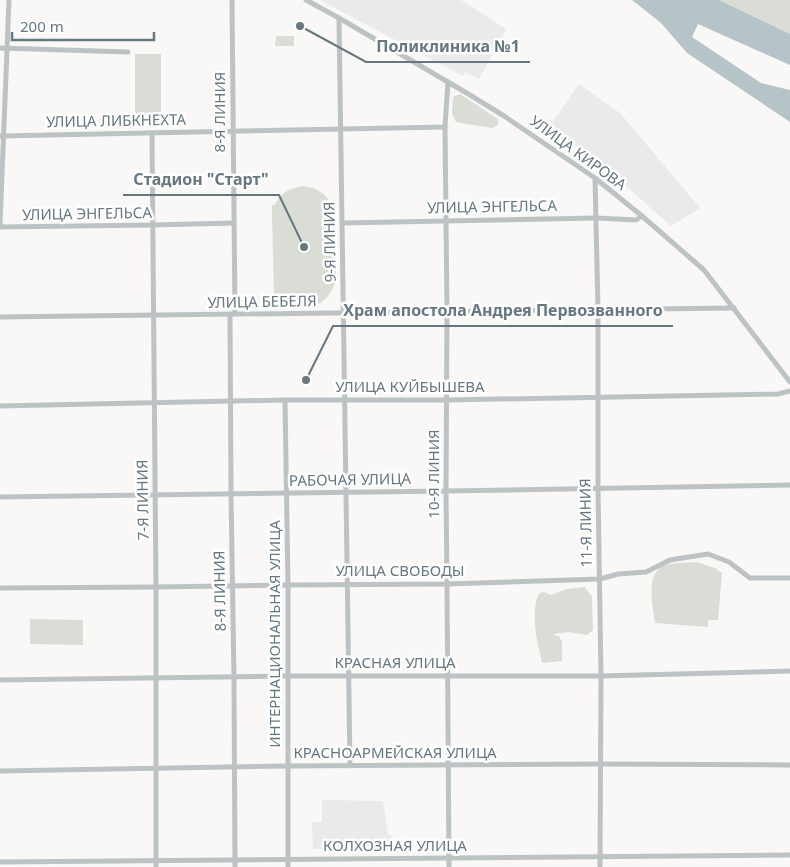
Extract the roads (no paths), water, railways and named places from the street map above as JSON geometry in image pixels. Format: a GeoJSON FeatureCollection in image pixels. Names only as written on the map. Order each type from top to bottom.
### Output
{"type":"FeatureCollection","features":[{"type":"Feature","properties":{"kind":"street"},"geometry":{"type":"LineString","coordinates":[[0,226],[1,136],[9,0]]}},
{"type":"Feature","properties":{"kind":"street","name":"8-Я ЛИНИЯ"},"geometry":{"type":"LineString","coordinates":[[232,0],[234,223],[230,494],[234,677],[235,867]]}},
{"type":"Feature","properties":{"kind":"street","name":"УЛИЦА КИРОВА"},"geometry":{"type":"LineString","coordinates":[[306,0],[504,116],[595,178],[704,270],[790,382]]}},
{"type":"Feature","properties":{"kind":"street","name":"9-Я ЛИНИЯ"},"geometry":{"type":"LineString","coordinates":[[339,18],[343,130],[342,223],[350,766]]}},
{"type":"Feature","properties":{"kind":"street"},"geometry":{"type":"LineString","coordinates":[[0,48],[128,52]]}},
{"type":"Feature","properties":{"kind":"street","name":"10-Я ЛИНИЯ"},"geometry":{"type":"LineString","coordinates":[[448,82],[445,127],[449,867]]}},
{"type":"Feature","properties":{"kind":"street"},"geometry":{"type":"LineString","coordinates":[[343,130],[445,127]]}},
{"type":"Feature","properties":{"kind":"street","name":"УЛИЦА ЛИБКНЕХТА"},"geometry":{"type":"LineString","coordinates":[[1,136],[343,130]]}},
{"type":"Feature","properties":{"kind":"street","name":"7-Я ЛИНИЯ"},"geometry":{"type":"LineString","coordinates":[[152,133],[157,678],[156,867]]}},
{"type":"Feature","properties":{"kind":"street","name":"11-Я ЛИНИЯ"},"geometry":{"type":"LineString","coordinates":[[595,178],[601,676],[600,867]]}},
{"type":"Feature","properties":{"kind":"street","name":"УЛИЦА ЭНГЕЛЬСА"},"geometry":{"type":"LineString","coordinates":[[342,223],[596,218],[636,220],[642,216]]}},
{"type":"Feature","properties":{"kind":"street","name":"УЛИЦА ЭНГЕЛЬСА"},"geometry":{"type":"LineString","coordinates":[[0,226],[234,223]]}},
{"type":"Feature","properties":{"kind":"street","name":"УЛИЦА БЕБЕЛЯ"},"geometry":{"type":"LineString","coordinates":[[0,317],[734,308]]}},
{"type":"Feature","properties":{"kind":"street","name":"УЛИЦА КУЙБЫШЕВА"},"geometry":{"type":"LineString","coordinates":[[0,406],[285,400],[447,400],[778,394],[790,391]]}},
{"type":"Feature","properties":{"kind":"street","name":"ИНТЕРНАЦИОНАЛЬНАЯ УЛИЦА"},"geometry":{"type":"LineString","coordinates":[[285,400],[288,585],[288,867]]}},
{"type":"Feature","properties":{"kind":"street","name":"РАБОЧАЯ УЛИЦА"},"geometry":{"type":"LineString","coordinates":[[0,497],[790,485]]}},
{"type":"Feature","properties":{"kind":"street","name":"УЛИЦА СВОБОДЫ"},"geometry":{"type":"LineString","coordinates":[[0,588],[448,584],[600,579],[618,574],[646,572],[670,560],[708,554],[729,562],[750,578],[790,578]]}},
{"type":"Feature","properties":{"kind":"street","name":"КРАСНАЯ УЛИЦА"},"geometry":{"type":"LineString","coordinates":[[0,680],[288,676],[601,676],[790,671]]}},
{"type":"Feature","properties":{"kind":"street","name":"КРАСНОАРМЕЙСКАЯ УЛИЦА"},"geometry":{"type":"LineString","coordinates":[[0,771],[288,766],[790,765]]}},
{"type":"Feature","properties":{"kind":"street","name":"КОЛХОЗНАЯ УЛИЦА"},"geometry":{"type":"LineString","coordinates":[[0,862],[790,855]]}},
{"type":"Feature","properties":{"kind":"place","name":"Поликлиника №1"},"geometry":{"type":"Point","coordinates":[300,26]}},
{"type":"Feature","properties":{"kind":"place","name":"Стадион \"Старт\""},"geometry":{"type":"Point","coordinates":[304,247]}},
{"type":"Feature","properties":{"kind":"place","name":"Храм апостола Андрея Первозванного"},"geometry":{"type":"Point","coordinates":[306,380]}}]}
